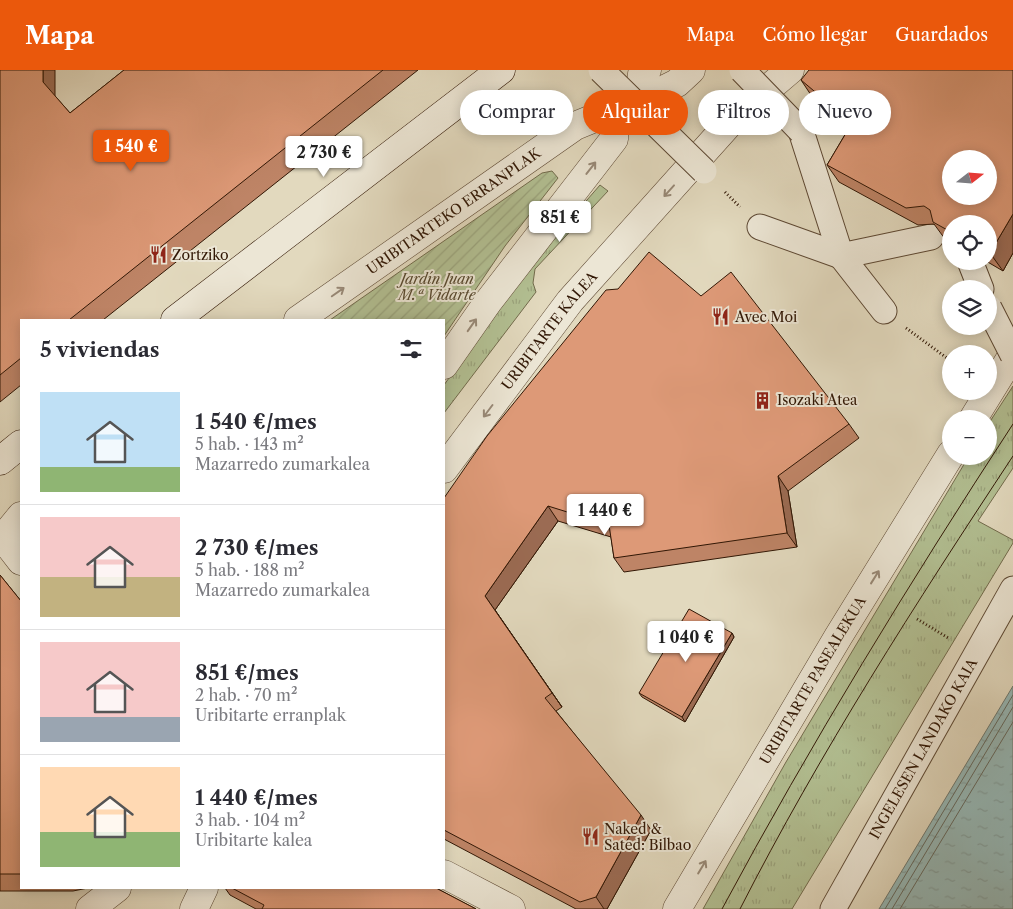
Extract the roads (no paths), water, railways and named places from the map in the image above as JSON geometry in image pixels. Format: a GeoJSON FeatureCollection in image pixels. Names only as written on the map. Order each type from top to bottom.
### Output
{"type":"FeatureCollection","features":[{"type":"Feature","properties":{"kind":"street"},"geometry":{"type":"LineString","coordinates":[[176,319],[501,70]]}},
{"type":"Feature","properties":{"kind":"street"},"geometry":{"type":"LineString","coordinates":[[601,70],[704,171]]}},
{"type":"Feature","properties":{"kind":"street"},"geometry":{"type":"LineString","coordinates":[[643,82],[649,97],[677,83],[691,70]]}},
{"type":"Feature","properties":{"kind":"street"},"geometry":{"type":"LineString","coordinates":[[742,70],[801,131],[841,256],[884,311]]}},
{"type":"Feature","properties":{"kind":"street","name":"URIBITARTE KALEA"},"geometry":{"type":"LineString","coordinates":[[445,468],[570,301],[736,117],[790,70]]}},
{"type":"Feature","properties":{"kind":"street","name":"URIBITARTEKO ERRANPLAK"},"geometry":{"type":"LineString","coordinates":[[299,319],[575,126],[583,123]]}},
{"type":"Feature","properties":{"kind":"street"},"geometry":{"type":"LineString","coordinates":[[445,364],[488,302],[614,139],[614,135]]}},
{"type":"Feature","properties":{"kind":"street"},"geometry":{"type":"LineString","coordinates":[[760,227],[841,256],[931,237]]}},
{"type":"Feature","properties":{"kind":"street"},"geometry":{"type":"LineString","coordinates":[[979,410],[1013,355],[997,324]]}},
{"type":"Feature","properties":{"kind":"street"},"geometry":{"type":"LineString","coordinates":[[0,461],[20,445]]}},
{"type":"Feature","properties":{"kind":"street","name":"URIBITARTE PASEALEKUA"},"geometry":{"type":"LineString","coordinates":[[677,909],[838,637],[944,465]]}},
{"type":"Feature","properties":{"kind":"street"},"geometry":{"type":"LineString","coordinates":[[20,517],[2,536],[20,560]]}},
{"type":"Feature","properties":{"kind":"street","name":"INGELESEN LANDAKO KAIA"},"geometry":{"type":"LineString","coordinates":[[834,909],[1013,589]]}},
{"type":"Feature","properties":{"kind":"street"},"geometry":{"type":"LineString","coordinates":[[445,875],[511,909]]}},
{"type":"Feature","properties":{"kind":"street"},"geometry":{"type":"LineString","coordinates":[[90,909],[116,889]]}},
{"type":"Feature","properties":{"kind":"street"},"geometry":{"type":"LineString","coordinates":[[194,909],[204,889]]}},
{"type":"Feature","properties":{"kind":"water"},"geometry":{"type":"Polygon","coordinates":[[[1013,686],[1013,909],[879,909],[1013,686]]]}},
{"type":"Feature","properties":{"kind":"tram line"},"geometry":{"type":"LineString","coordinates":[[722,909],[826,724],[937,543],[1013,424]]}},
{"type":"Feature","properties":{"kind":"tram line"},"geometry":{"type":"LineString","coordinates":[[740,909],[836,735],[905,623],[1013,456]]}},
{"type":"Feature","properties":{"kind":"place","name":"Zortziko"},"geometry":{"type":"Point","coordinates":[158,255]}},
{"type":"Feature","properties":{"kind":"place","name":"Avec Moi"},"geometry":{"type":"Point","coordinates":[721,317]}},
{"type":"Feature","properties":{"kind":"place","name":"Isozaki Atea"},"geometry":{"type":"Point","coordinates":[763,400]}},
{"type":"Feature","properties":{"kind":"place","name":"Naked & Sated: Bilbao"},"geometry":{"type":"Point","coordinates":[590,837]}},
{"type":"Feature","properties":{"kind":"park label","name":"Jardín Juan M.ª Vidarte"},"geometry":{"type":"Point","coordinates":[437,287]}}]}
